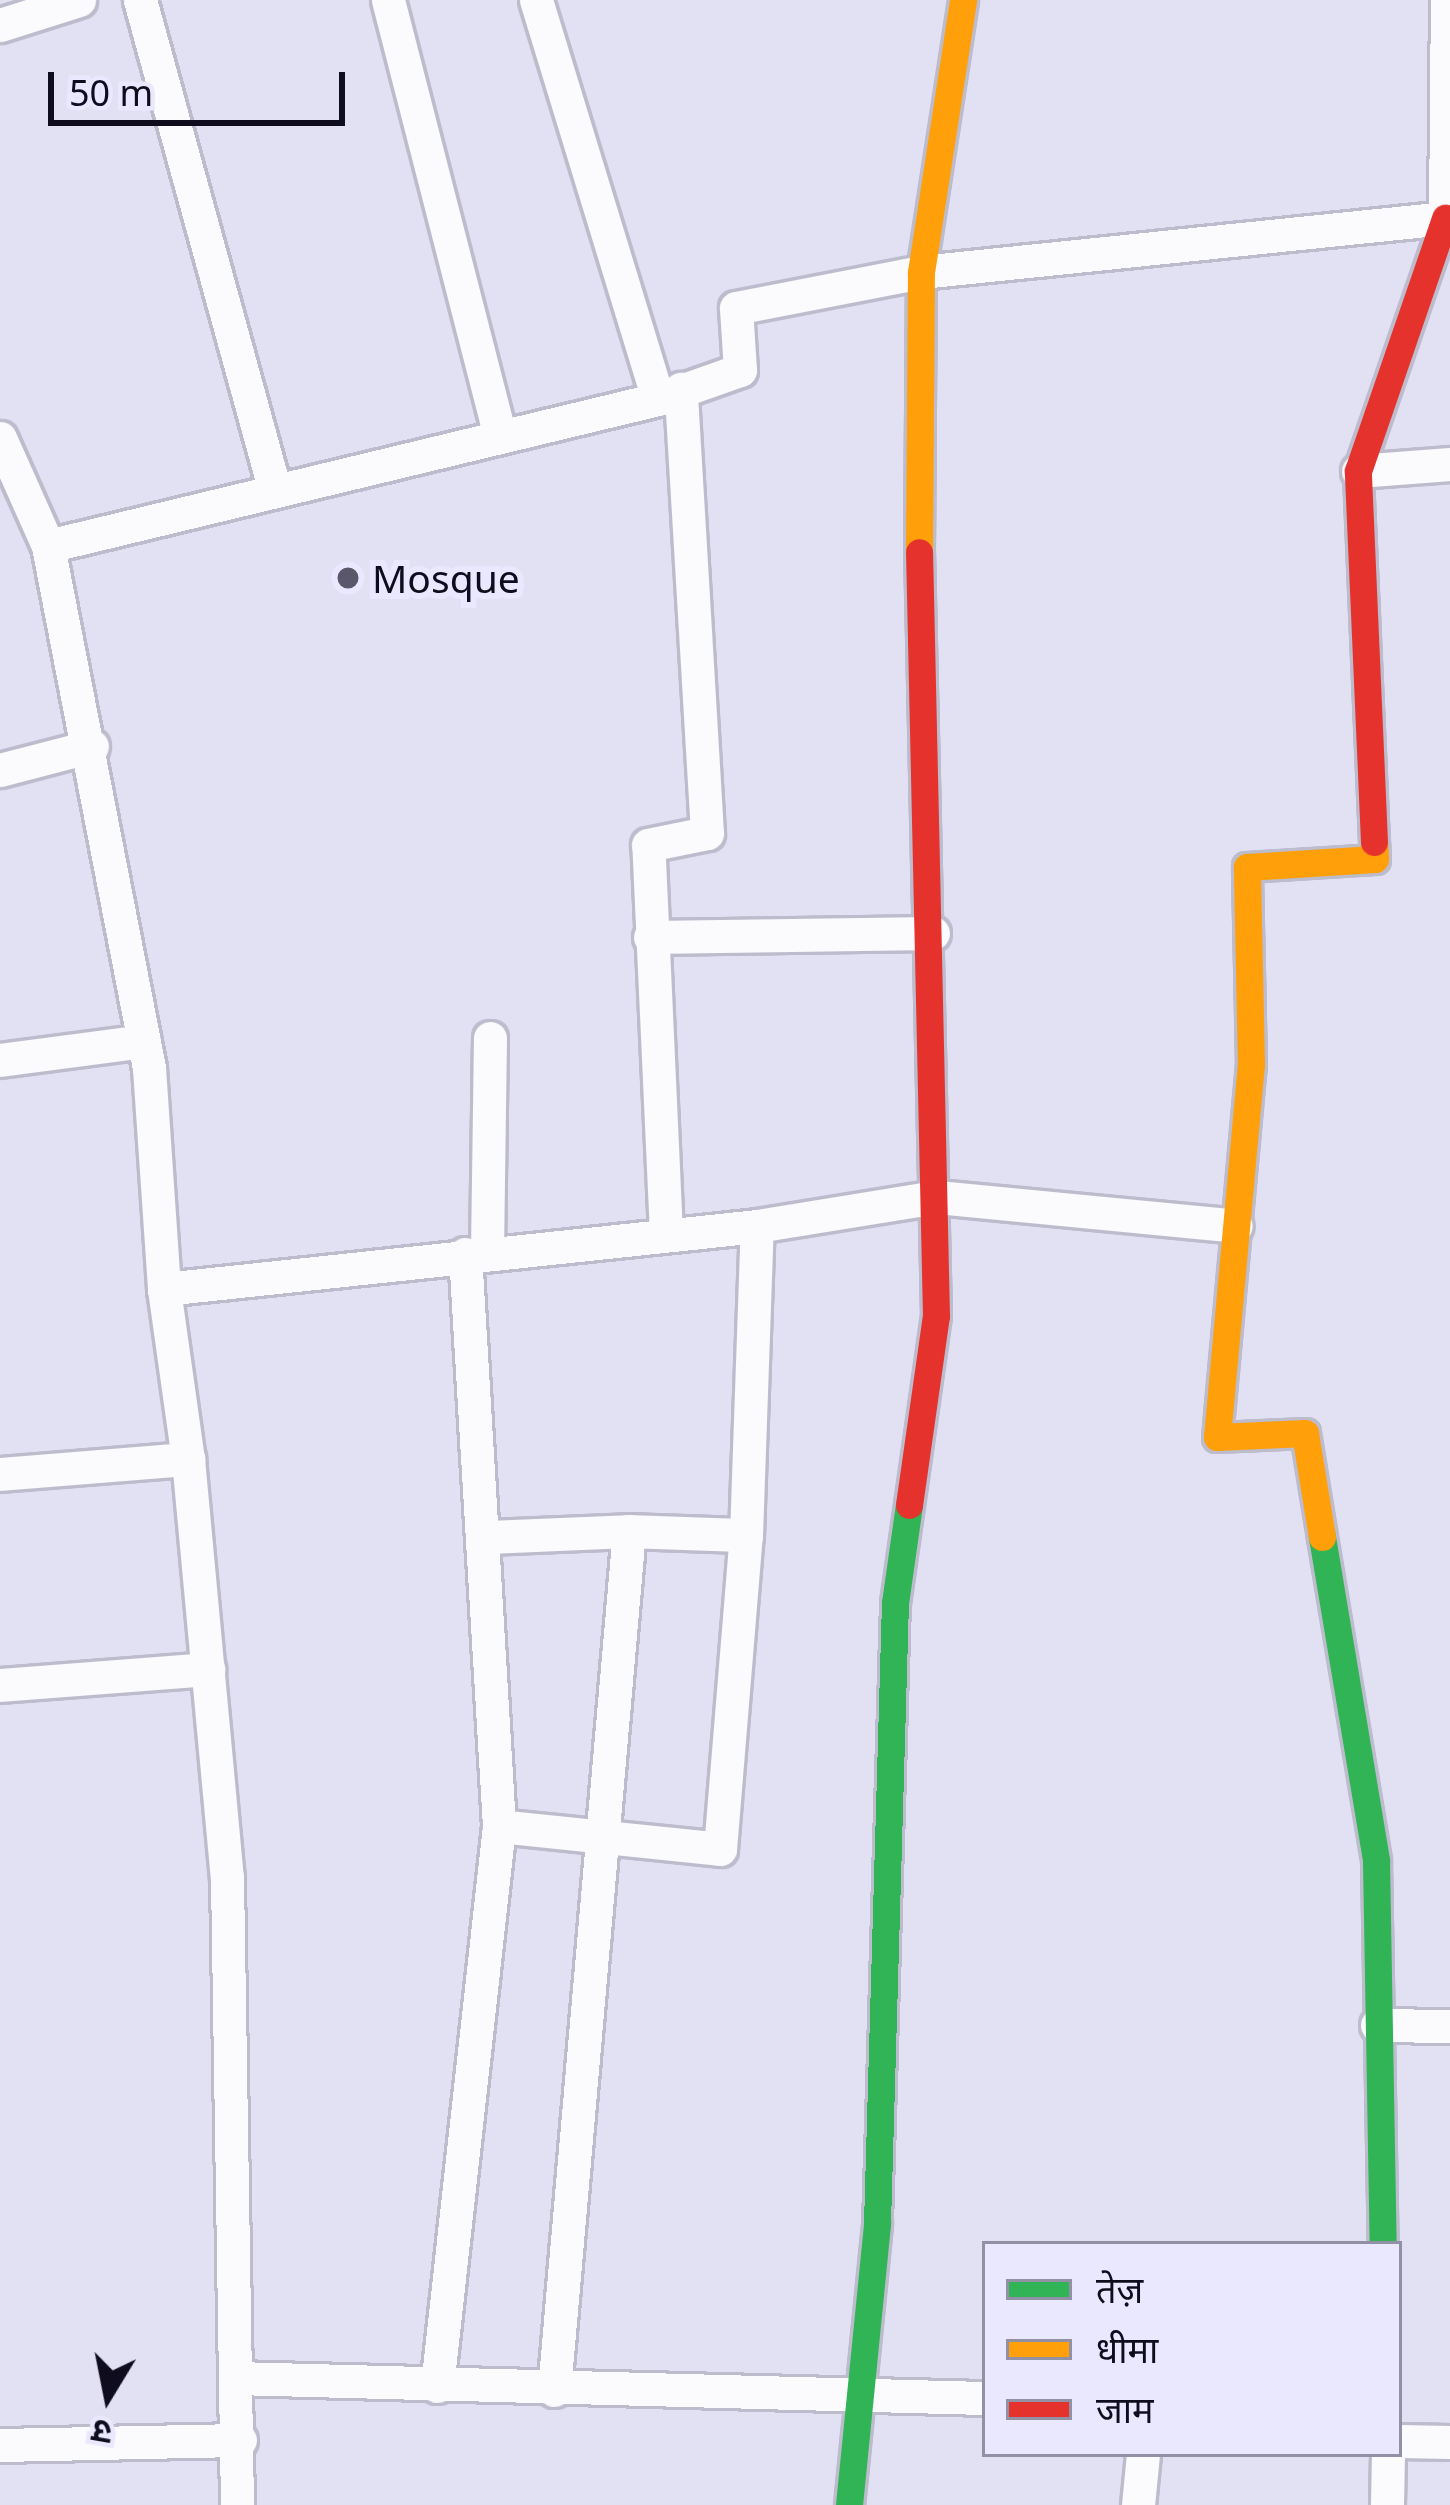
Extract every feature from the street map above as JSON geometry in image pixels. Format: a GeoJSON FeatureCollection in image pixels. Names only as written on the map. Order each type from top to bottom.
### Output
{"type":"FeatureCollection","features":[{"type":"Feature","properties":{"kind":"street"},"geometry":{"type":"LineString","coordinates":[[0,25],[79,0]]}},
{"type":"Feature","properties":{"kind":"street"},"geometry":{"type":"LineString","coordinates":[[140,0],[275,491]]}},
{"type":"Feature","properties":{"kind":"street"},"geometry":{"type":"LineString","coordinates":[[388,0],[500,437]]}},
{"type":"Feature","properties":{"kind":"street"},"geometry":{"type":"LineString","coordinates":[[536,0],[669,394],[707,833],[647,845],[666,1234]]}},
{"type":"Feature","properties":{"kind":"street"},"geometry":{"type":"LineString","coordinates":[[849,2505],[877,2223],[895,1604],[935,1316],[933,933],[915,453],[920,272],[964,0]]}},
{"type":"Feature","properties":{"kind":"street"},"geometry":{"type":"LineString","coordinates":[[1383,2241],[1376,1862],[1305,1432],[1217,1437],[1251,1065],[1247,868],[1375,859],[1358,471],[1444,218],[1447,0]]}},
{"type":"Feature","properties":{"kind":"street"},"geometry":{"type":"LineString","coordinates":[[48,546],[500,437],[669,394],[740,370],[736,308],[920,272],[1444,218]]}},
{"type":"Feature","properties":{"kind":"street"},"geometry":{"type":"LineString","coordinates":[[0,439],[48,546],[92,746],[144,1041],[164,1289],[188,1459],[227,1877],[240,2440],[237,2505]]}},
{"type":"Feature","properties":{"kind":"street"},"geometry":{"type":"LineString","coordinates":[[1358,471],[1450,464]]}},
{"type":"Feature","properties":{"kind":"street"},"geometry":{"type":"LineString","coordinates":[[0,770],[92,746]]}},
{"type":"Feature","properties":{"kind":"street"},"geometry":{"type":"LineString","coordinates":[[650,938],[933,933]]}},
{"type":"Feature","properties":{"kind":"street"},"geometry":{"type":"LineString","coordinates":[[437,2386],[499,1826],[476,1253],[490,1038]]}},
{"type":"Feature","properties":{"kind":"street"},"geometry":{"type":"LineString","coordinates":[[0,1060],[144,1041]]}},
{"type":"Feature","properties":{"kind":"street"},"geometry":{"type":"LineString","coordinates":[[164,1289],[757,1226],[937,1197],[1236,1226]]}},
{"type":"Feature","properties":{"kind":"street"},"geometry":{"type":"LineString","coordinates":[[499,1826],[720,1850],[746,1535],[757,1226]]}},
{"type":"Feature","properties":{"kind":"street"},"geometry":{"type":"LineString","coordinates":[[0,1474],[188,1459]]}},
{"type":"Feature","properties":{"kind":"street"},"geometry":{"type":"LineString","coordinates":[[487,1538],[629,1531],[746,1535]]}},
{"type":"Feature","properties":{"kind":"street"},"geometry":{"type":"LineString","coordinates":[[554,2390],[629,1531]]}},
{"type":"Feature","properties":{"kind":"street"},"geometry":{"type":"LineString","coordinates":[[0,1685],[208,1669]]}},
{"type":"Feature","properties":{"kind":"street"},"geometry":{"type":"LineString","coordinates":[[1377,2025],[1450,2026]]}},
{"type":"Feature","properties":{"kind":"street"},"geometry":{"type":"LineString","coordinates":[[236,2378],[982,2398]]}},
{"type":"Feature","properties":{"kind":"street"},"geometry":{"type":"LineString","coordinates":[[0,2445],[240,2440]]}},
{"type":"Feature","properties":{"kind":"street"},"geometry":{"type":"LineString","coordinates":[[1402,2440],[1450,2442]]}},
{"type":"Feature","properties":{"kind":"street"},"geometry":{"type":"LineString","coordinates":[[1138,2505],[1144,2457]]}},
{"type":"Feature","properties":{"kind":"street"},"geometry":{"type":"LineString","coordinates":[[1387,2505],[1388,2457]]}},
{"type":"Feature","properties":{"kind":"traffic: fast"},"geometry":{"type":"LineString","coordinates":[[849,2505],[877,2223],[895,1603],[909,1505]]}},
{"type":"Feature","properties":{"kind":"traffic: fast"},"geometry":{"type":"LineString","coordinates":[[1322,1537],[1376,1861],[1383,2241]]}},
{"type":"Feature","properties":{"kind":"traffic: slow"},"geometry":{"type":"LineString","coordinates":[[919,552],[921,272],[963,0]]}},
{"type":"Feature","properties":{"kind":"traffic: slow"},"geometry":{"type":"LineString","coordinates":[[1322,1537],[1305,1433],[1217,1437],[1251,1065],[1247,867],[1375,859],[1374,842]]}},
{"type":"Feature","properties":{"kind":"traffic: jam"},"geometry":{"type":"LineString","coordinates":[[1374,842],[1358,471],[1445,218]]}},
{"type":"Feature","properties":{"kind":"traffic: jam"},"geometry":{"type":"LineString","coordinates":[[909,1505],[936,1316],[919,552]]}},
{"type":"Feature","properties":{"kind":"place","name":"Mosque"},"geometry":{"type":"Point","coordinates":[348,578]}}]}
